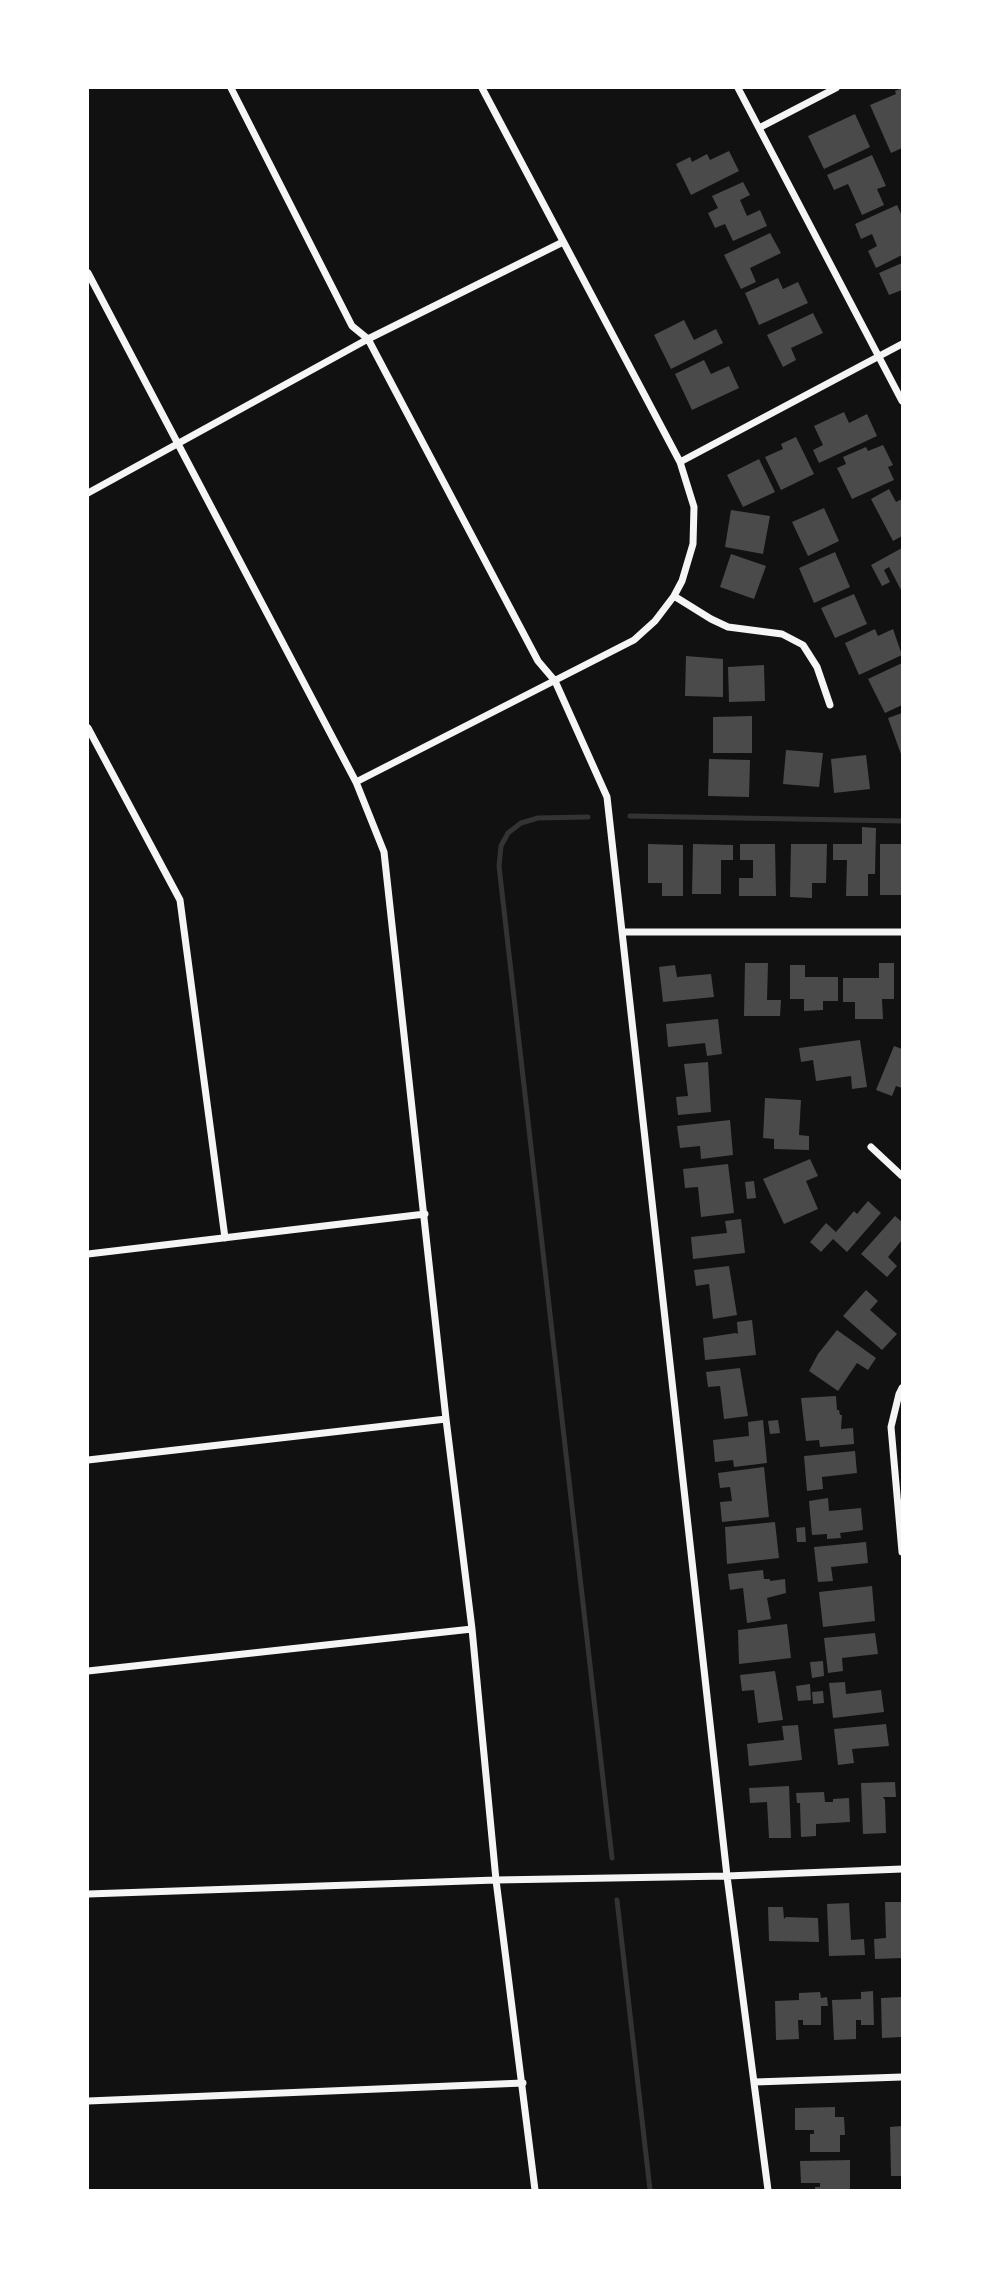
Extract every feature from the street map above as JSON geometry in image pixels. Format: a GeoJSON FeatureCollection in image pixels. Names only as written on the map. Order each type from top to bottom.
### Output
{"type":"FeatureCollection","features":[{"type":"Feature","properties":{"kind":"street"},"geometry":{"type":"LineString","coordinates":[[231,88],[352,326],[368,339],[538,661],[555,681],[607,797],[727,1876],[768,2190]]}},
{"type":"Feature","properties":{"kind":"street"},"geometry":{"type":"LineString","coordinates":[[356,782],[634,639],[655,621],[674,596],[694,544],[691,491],[680,462],[482,88]]}},
{"type":"Feature","properties":{"kind":"street"},"geometry":{"type":"LineString","coordinates":[[738,88],[902,401]]}},
{"type":"Feature","properties":{"kind":"street"},"geometry":{"type":"LineString","coordinates":[[759,128],[836,88]]}},
{"type":"Feature","properties":{"kind":"street"},"geometry":{"type":"LineString","coordinates":[[88,493],[368,339],[563,242]]}},
{"type":"Feature","properties":{"kind":"street"},"geometry":{"type":"LineString","coordinates":[[88,273],[356,782],[384,852],[446,1419],[472,1629],[496,1880],[535,2190]]}},
{"type":"Feature","properties":{"kind":"street"},"geometry":{"type":"LineString","coordinates":[[680,462],[902,344]]}},
{"type":"Feature","properties":{"kind":"street"},"geometry":{"type":"LineString","coordinates":[[674,596],[728,627],[782,635],[803,645],[817,667],[830,705]]}},
{"type":"Feature","properties":{"kind":"street"},"geometry":{"type":"LineString","coordinates":[[88,728],[180,900],[225,1238]]}},
{"type":"Feature","properties":{"kind":"street"},"geometry":{"type":"LineString","coordinates":[[623,932],[902,932]]}},
{"type":"Feature","properties":{"kind":"street"},"geometry":{"type":"LineString","coordinates":[[871,1147],[902,1176]]}},
{"type":"Feature","properties":{"kind":"street"},"geometry":{"type":"LineString","coordinates":[[88,1254],[425,1214]]}},
{"type":"Feature","properties":{"kind":"street"},"geometry":{"type":"LineString","coordinates":[[902,1388],[891,1427],[902,1552]]}},
{"type":"Feature","properties":{"kind":"street"},"geometry":{"type":"LineString","coordinates":[[88,1460],[446,1419]]}},
{"type":"Feature","properties":{"kind":"street"},"geometry":{"type":"LineString","coordinates":[[88,1671],[472,1629]]}},
{"type":"Feature","properties":{"kind":"street"},"geometry":{"type":"LineString","coordinates":[[88,1894],[902,1869]]}},
{"type":"Feature","properties":{"kind":"street"},"geometry":{"type":"LineString","coordinates":[[755,2082],[902,2077]]}},
{"type":"Feature","properties":{"kind":"street"},"geometry":{"type":"LineString","coordinates":[[88,2101],[523,2083]]}},
{"type":"Feature","properties":{"kind":"building"},"geometry":{"type":"Polygon","coordinates":[[[902,88],[902,148],[891,153],[870,105],[896,94],[895,91],[902,88]]]}},
{"type":"Feature","properties":{"kind":"building"},"geometry":{"type":"Polygon","coordinates":[[[855,114],[870,147],[824,169],[808,136],[855,114]]]}},
{"type":"Feature","properties":{"kind":"building"},"geometry":{"type":"Polygon","coordinates":[[[729,151],[739,171],[691,195],[676,164],[690,157],[692,162],[707,154],[710,160],[729,151]]]}},
{"type":"Feature","properties":{"kind":"building"},"geometry":{"type":"Polygon","coordinates":[[[872,155],[886,186],[877,189],[884,205],[862,215],[848,184],[834,190],[827,175],[872,155]]]}},
{"type":"Feature","properties":{"kind":"building"},"geometry":{"type":"Polygon","coordinates":[[[743,182],[750,195],[740,200],[747,216],[760,210],[767,226],[733,241],[725,224],[715,228],[708,213],[718,208],[712,196],[743,182]]]}},
{"type":"Feature","properties":{"kind":"building"},"geometry":{"type":"Polygon","coordinates":[[[897,205],[902,216],[902,255],[876,268],[868,251],[877,246],[872,234],[861,239],[855,224],[897,205]]]}},
{"type":"Feature","properties":{"kind":"building"},"geometry":{"type":"Polygon","coordinates":[[[770,233],[781,253],[750,268],[756,282],[741,289],[724,255],[770,233]]]}},
{"type":"Feature","properties":{"kind":"building"},"geometry":{"type":"Polygon","coordinates":[[[902,263],[902,290],[889,295],[879,273],[902,263]]]}},
{"type":"Feature","properties":{"kind":"building"},"geometry":{"type":"Polygon","coordinates":[[[778,278],[783,289],[798,282],[808,303],[759,325],[745,293],[778,278]]]}},
{"type":"Feature","properties":{"kind":"building"},"geometry":{"type":"Polygon","coordinates":[[[813,313],[823,333],[791,348],[796,360],[783,367],[767,335],[813,313]]]}},
{"type":"Feature","properties":{"kind":"building"},"geometry":{"type":"Polygon","coordinates":[[[684,320],[694,340],[716,329],[723,343],[671,369],[654,335],[684,320]]]}},
{"type":"Feature","properties":{"kind":"building"},"geometry":{"type":"Polygon","coordinates":[[[704,360],[711,374],[729,366],[739,388],[692,410],[675,374],[704,360]]]}},
{"type":"Feature","properties":{"kind":"building"},"geometry":{"type":"Polygon","coordinates":[[[844,412],[849,423],[867,414],[877,436],[819,463],[813,450],[823,445],[814,426],[844,412]]]}},
{"type":"Feature","properties":{"kind":"building"},"geometry":{"type":"Polygon","coordinates":[[[796,437],[814,474],[781,490],[765,457],[783,449],[781,444],[796,437]]]}},
{"type":"Feature","properties":{"kind":"building"},"geometry":{"type":"Polygon","coordinates":[[[883,445],[893,465],[888,467],[894,480],[852,499],[837,468],[846,464],[843,457],[866,447],[868,451],[883,445]]]}},
{"type":"Feature","properties":{"kind":"building"},"geometry":{"type":"Polygon","coordinates":[[[759,459],[775,492],[743,507],[727,475],[759,459]]]}},
{"type":"Feature","properties":{"kind":"building"},"geometry":{"type":"Polygon","coordinates":[[[889,489],[896,502],[902,499],[902,536],[893,541],[871,499],[889,489]]]}},
{"type":"Feature","properties":{"kind":"building"},"geometry":{"type":"Polygon","coordinates":[[[824,508],[839,541],[808,556],[792,522],[824,508]]]}},
{"type":"Feature","properties":{"kind":"building"},"geometry":{"type":"Polygon","coordinates":[[[731,510],[770,516],[763,554],[725,547],[731,510]]]}},
{"type":"Feature","properties":{"kind":"building"},"geometry":{"type":"Polygon","coordinates":[[[902,548],[902,589],[889,567],[884,570],[890,582],[882,586],[871,565],[902,548]]]}},
{"type":"Feature","properties":{"kind":"building"},"geometry":{"type":"Polygon","coordinates":[[[835,552],[850,587],[814,603],[799,568],[835,552]]]}},
{"type":"Feature","properties":{"kind":"building"},"geometry":{"type":"Polygon","coordinates":[[[731,554],[766,566],[754,599],[720,587],[731,554]]]}},
{"type":"Feature","properties":{"kind":"building"},"geometry":{"type":"Polygon","coordinates":[[[854,594],[867,624],[835,638],[821,608],[854,594]]]}},
{"type":"Feature","properties":{"kind":"building"},"geometry":{"type":"Polygon","coordinates":[[[875,629],[878,636],[893,629],[902,655],[859,675],[845,643],[875,629]]]}},
{"type":"Feature","properties":{"kind":"building"},"geometry":{"type":"Polygon","coordinates":[[[686,656],[723,659],[723,697],[685,696],[686,656]]]}},
{"type":"Feature","properties":{"kind":"building"},"geometry":{"type":"Polygon","coordinates":[[[902,663],[902,705],[885,713],[868,679],[902,663]]]}},
{"type":"Feature","properties":{"kind":"building"},"geometry":{"type":"Polygon","coordinates":[[[764,665],[765,701],[729,702],[728,667],[764,665]]]}},
{"type":"Feature","properties":{"kind":"building"},"geometry":{"type":"Polygon","coordinates":[[[902,713],[902,757],[888,718],[902,713]]]}},
{"type":"Feature","properties":{"kind":"building"},"geometry":{"type":"Polygon","coordinates":[[[752,716],[752,753],[713,753],[713,717],[752,716]]]}},
{"type":"Feature","properties":{"kind":"building"},"geometry":{"type":"Polygon","coordinates":[[[786,750],[823,753],[819,787],[783,784],[786,750]]]}},
{"type":"Feature","properties":{"kind":"building"},"geometry":{"type":"Polygon","coordinates":[[[866,755],[870,789],[834,793],[831,759],[866,755]]]}},
{"type":"Feature","properties":{"kind":"building"},"geometry":{"type":"Polygon","coordinates":[[[709,759],[750,760],[749,797],[708,796],[709,759]]]}},
{"type":"Feature","properties":{"kind":"building"},"geometry":{"type":"Polygon","coordinates":[[[862,827],[876,828],[875,874],[868,874],[868,896],[846,896],[847,860],[833,860],[833,844],[862,844],[862,827]]]}},
{"type":"Feature","properties":{"kind":"building"},"geometry":{"type":"Polygon","coordinates":[[[648,844],[683,845],[683,896],[662,896],[662,883],[648,883],[648,844]]]}},
{"type":"Feature","properties":{"kind":"building"},"geometry":{"type":"Polygon","coordinates":[[[693,844],[733,845],[733,860],[721,860],[721,894],[692,894],[693,844]]]}},
{"type":"Feature","properties":{"kind":"building"},"geometry":{"type":"Polygon","coordinates":[[[740,844],[775,844],[776,896],[739,896],[739,878],[753,878],[753,860],[740,860],[740,844]]]}},
{"type":"Feature","properties":{"kind":"building"},"geometry":{"type":"Polygon","coordinates":[[[791,844],[827,844],[826,883],[812,883],[812,898],[790,897],[791,844]]]}},
{"type":"Feature","properties":{"kind":"building"},"geometry":{"type":"Polygon","coordinates":[[[880,844],[902,844],[902,895],[880,895],[880,844]]]}},
{"type":"Feature","properties":{"kind":"building"},"geometry":{"type":"Polygon","coordinates":[[[745,963],[768,963],[767,1000],[781,1000],[780,1016],[744,1016],[745,963]]]}},
{"type":"Feature","properties":{"kind":"building"},"geometry":{"type":"Polygon","coordinates":[[[879,963],[894,963],[894,999],[882,999],[883,1019],[855,1019],[855,1002],[843,1002],[843,978],[879,978],[879,963]]]}},
{"type":"Feature","properties":{"kind":"building"},"geometry":{"type":"Polygon","coordinates":[[[675,965],[677,977],[711,974],[714,997],[663,1002],[659,967],[675,965]]]}},
{"type":"Feature","properties":{"kind":"building"},"geometry":{"type":"Polygon","coordinates":[[[790,965],[805,965],[805,977],[838,977],[838,1001],[823,1001],[823,1010],[804,1011],[804,999],[790,999],[790,965]]]}},
{"type":"Feature","properties":{"kind":"building"},"geometry":{"type":"Polygon","coordinates":[[[718,1019],[722,1054],[707,1056],[705,1043],[668,1047],[666,1024],[718,1019]]]}},
{"type":"Feature","properties":{"kind":"building"},"geometry":{"type":"Polygon","coordinates":[[[860,1040],[867,1087],[852,1089],[851,1076],[816,1081],[813,1060],[801,1062],[799,1048],[860,1040]]]}},
{"type":"Feature","properties":{"kind":"building"},"geometry":{"type":"Polygon","coordinates":[[[894,1046],[902,1049],[902,1088],[896,1086],[892,1096],[876,1090],[894,1046]]]}},
{"type":"Feature","properties":{"kind":"building"},"geometry":{"type":"Polygon","coordinates":[[[708,1062],[711,1112],[678,1115],[676,1097],[688,1096],[684,1064],[708,1062]]]}},
{"type":"Feature","properties":{"kind":"building"},"geometry":{"type":"Polygon","coordinates":[[[765,1098],[801,1100],[799,1135],[809,1136],[809,1150],[774,1149],[774,1139],[763,1138],[765,1098]]]}},
{"type":"Feature","properties":{"kind":"building"},"geometry":{"type":"Polygon","coordinates":[[[730,1120],[733,1155],[701,1159],[700,1146],[680,1148],[677,1126],[730,1120]]]}},
{"type":"Feature","properties":{"kind":"building"},"geometry":{"type":"Polygon","coordinates":[[[810,1159],[818,1176],[806,1181],[818,1209],[784,1224],[763,1179],[810,1159]]]}},
{"type":"Feature","properties":{"kind":"building"},"geometry":{"type":"Polygon","coordinates":[[[728,1164],[734,1213],[701,1217],[698,1187],[685,1188],[683,1169],[728,1164]]]}},
{"type":"Feature","properties":{"kind":"building"},"geometry":{"type":"Polygon","coordinates":[[[754,1181],[756,1198],[747,1199],[745,1182],[754,1181]]]}},
{"type":"Feature","properties":{"kind":"building"},"geometry":{"type":"Polygon","coordinates":[[[868,1201],[881,1213],[847,1252],[833,1239],[821,1252],[810,1242],[826,1223],[836,1232],[854,1211],[857,1214],[868,1201]]]}},
{"type":"Feature","properties":{"kind":"building"},"geometry":{"type":"Polygon","coordinates":[[[895,1216],[902,1222],[902,1240],[888,1257],[897,1266],[887,1277],[861,1254],[895,1216]]]}},
{"type":"Feature","properties":{"kind":"building"},"geometry":{"type":"Polygon","coordinates":[[[741,1219],[745,1253],[693,1259],[691,1237],[727,1233],[725,1221],[741,1219]]]}},
{"type":"Feature","properties":{"kind":"building"},"geometry":{"type":"Polygon","coordinates":[[[729,1266],[737,1315],[713,1319],[709,1284],[696,1286],[694,1270],[729,1266]]]}},
{"type":"Feature","properties":{"kind":"building"},"geometry":{"type":"Polygon","coordinates":[[[866,1290],[878,1301],[870,1310],[897,1334],[882,1350],[843,1316],[866,1290]]]}},
{"type":"Feature","properties":{"kind":"building"},"geometry":{"type":"Polygon","coordinates":[[[752,1320],[756,1355],[705,1360],[703,1338],[738,1334],[737,1322],[752,1320]]]}},
{"type":"Feature","properties":{"kind":"building"},"geometry":{"type":"Polygon","coordinates":[[[837,1330],[876,1358],[868,1370],[857,1363],[838,1391],[809,1371],[818,1354],[837,1330]]]}},
{"type":"Feature","properties":{"kind":"building"},"geometry":{"type":"Polygon","coordinates":[[[740,1368],[748,1416],[724,1419],[720,1386],[708,1387],[706,1372],[740,1368]]]}},
{"type":"Feature","properties":{"kind":"building"},"geometry":{"type":"Polygon","coordinates":[[[836,1396],[837,1410],[842,1415],[841,1429],[853,1428],[854,1444],[820,1447],[819,1440],[806,1441],[801,1398],[836,1396]]]}},
{"type":"Feature","properties":{"kind":"building"},"geometry":{"type":"Polygon","coordinates":[[[763,1420],[767,1463],[734,1467],[733,1460],[715,1462],[713,1440],[749,1436],[748,1422],[763,1420]]]}},
{"type":"Feature","properties":{"kind":"building"},"geometry":{"type":"Polygon","coordinates":[[[778,1420],[780,1433],[770,1434],[768,1421],[778,1420]]]}},
{"type":"Feature","properties":{"kind":"building"},"geometry":{"type":"Polygon","coordinates":[[[855,1451],[857,1473],[822,1477],[823,1489],[807,1491],[804,1456],[855,1451]]]}},
{"type":"Feature","properties":{"kind":"building"},"geometry":{"type":"Polygon","coordinates":[[[764,1467],[769,1517],[722,1522],[720,1502],[732,1501],[730,1487],[720,1488],[718,1473],[764,1467]]]}},
{"type":"Feature","properties":{"kind":"building"},"geometry":{"type":"Polygon","coordinates":[[[828,1498],[829,1511],[861,1508],[863,1530],[840,1533],[841,1538],[827,1539],[827,1534],[812,1535],[809,1501],[828,1498]]]}},
{"type":"Feature","properties":{"kind":"building"},"geometry":{"type":"Polygon","coordinates":[[[775,1522],[779,1558],[727,1564],[725,1527],[775,1522]]]}},
{"type":"Feature","properties":{"kind":"building"},"geometry":{"type":"Polygon","coordinates":[[[805,1527],[806,1542],[797,1542],[796,1528],[805,1527]]]}},
{"type":"Feature","properties":{"kind":"building"},"geometry":{"type":"Polygon","coordinates":[[[866,1542],[868,1563],[831,1567],[833,1581],[818,1582],[814,1547],[866,1542]]]}},
{"type":"Feature","properties":{"kind":"building"},"geometry":{"type":"Polygon","coordinates":[[[763,1570],[764,1579],[785,1579],[786,1593],[767,1598],[771,1619],[747,1623],[743,1588],[730,1590],[728,1574],[763,1570]]]}},
{"type":"Feature","properties":{"kind":"building"},"geometry":{"type":"Polygon","coordinates":[[[872,1586],[875,1621],[823,1627],[819,1592],[872,1586]]]}},
{"type":"Feature","properties":{"kind":"building"},"geometry":{"type":"Polygon","coordinates":[[[787,1624],[791,1658],[739,1664],[738,1630],[787,1624]]]}},
{"type":"Feature","properties":{"kind":"building"},"geometry":{"type":"Polygon","coordinates":[[[875,1633],[878,1654],[842,1658],[843,1671],[828,1673],[824,1638],[875,1633]]]}},
{"type":"Feature","properties":{"kind":"building"},"geometry":{"type":"Polygon","coordinates":[[[823,1661],[824,1676],[812,1678],[810,1662],[823,1661]]]}},
{"type":"Feature","properties":{"kind":"building"},"geometry":{"type":"Polygon","coordinates":[[[775,1671],[783,1720],[758,1723],[754,1690],[742,1691],[740,1675],[775,1671]]]}},
{"type":"Feature","properties":{"kind":"building"},"geometry":{"type":"Polygon","coordinates":[[[845,1682],[846,1694],[881,1690],[884,1712],[833,1718],[829,1683],[845,1682]]]}},
{"type":"Feature","properties":{"kind":"building"},"geometry":{"type":"Polygon","coordinates":[[[810,1684],[811,1700],[798,1701],[796,1686],[810,1684]]]}},
{"type":"Feature","properties":{"kind":"building"},"geometry":{"type":"Polygon","coordinates":[[[823,1691],[824,1703],[813,1704],[812,1692],[823,1691]]]}},
{"type":"Feature","properties":{"kind":"building"},"geometry":{"type":"Polygon","coordinates":[[[886,1724],[889,1746],[852,1749],[854,1763],[838,1765],[834,1729],[886,1724]]]}},
{"type":"Feature","properties":{"kind":"building"},"geometry":{"type":"Polygon","coordinates":[[[798,1725],[802,1760],[749,1766],[747,1744],[784,1740],[782,1726],[798,1725]]]}},
{"type":"Feature","properties":{"kind":"building"},"geometry":{"type":"Polygon","coordinates":[[[895,1782],[896,1797],[883,1797],[886,1833],[863,1834],[861,1783],[895,1782]]]}},
{"type":"Feature","properties":{"kind":"building"},"geometry":{"type":"Polygon","coordinates":[[[789,1786],[791,1838],[769,1838],[767,1802],[750,1803],[749,1788],[789,1786]]]}},
{"type":"Feature","properties":{"kind":"building"},"geometry":{"type":"Polygon","coordinates":[[[824,1792],[825,1802],[849,1798],[850,1822],[816,1824],[816,1836],[801,1837],[800,1803],[797,1803],[796,1793],[824,1792]]]}},
{"type":"Feature","properties":{"kind":"building"},"geometry":{"type":"Polygon","coordinates":[[[885,1902],[902,1902],[902,1958],[875,1959],[874,1939],[886,1938],[885,1902]]]}},
{"type":"Feature","properties":{"kind":"building"},"geometry":{"type":"Polygon","coordinates":[[[849,1903],[851,1940],[864,1939],[865,1955],[829,1956],[827,1904],[849,1903]]]}},
{"type":"Feature","properties":{"kind":"building"},"geometry":{"type":"Polygon","coordinates":[[[768,1907],[783,1907],[784,1919],[818,1918],[819,1942],[769,1941],[768,1907]]]}},
{"type":"Feature","properties":{"kind":"building"},"geometry":{"type":"Polygon","coordinates":[[[873,1991],[874,2025],[861,2025],[861,2020],[856,2020],[856,2039],[834,2040],[832,2000],[861,1999],[861,1992],[873,1991]]]}},
{"type":"Feature","properties":{"kind":"building"},"geometry":{"type":"Polygon","coordinates":[[[820,1992],[821,1998],[827,1997],[828,2006],[821,2006],[821,2025],[803,2025],[803,2020],[798,2020],[799,2039],[776,2040],[775,2001],[799,2000],[799,1993],[820,1992]]]}},
{"type":"Feature","properties":{"kind":"building"},"geometry":{"type":"Polygon","coordinates":[[[902,1997],[902,2037],[882,2038],[881,1998],[902,1997]]]}},
{"type":"Feature","properties":{"kind":"building"},"geometry":{"type":"Polygon","coordinates":[[[835,2107],[835,2117],[844,2117],[845,2135],[840,2135],[840,2152],[810,2152],[810,2134],[814,2134],[814,2130],[795,2130],[795,2108],[835,2107]]]}},
{"type":"Feature","properties":{"kind":"building"},"geometry":{"type":"Polygon","coordinates":[[[902,2126],[902,2176],[891,2176],[890,2127],[902,2126]]]}},
{"type":"Feature","properties":{"kind":"building"},"geometry":{"type":"Polygon","coordinates":[[[850,2160],[850,2190],[815,2190],[815,2187],[820,2187],[820,2183],[801,2183],[800,2161],[850,2160]]]}},
{"type":"Feature","properties":{"kind":"waterway"},"geometry":{"type":"LineString","coordinates":[[630,816],[902,821]]}},
{"type":"Feature","properties":{"kind":"waterway"},"geometry":{"type":"LineString","coordinates":[[588,817],[538,818],[521,823],[508,833],[501,846],[499,866],[612,1858]]}},
{"type":"Feature","properties":{"kind":"waterway"},"geometry":{"type":"LineString","coordinates":[[617,1900],[650,2190]]}}]}
